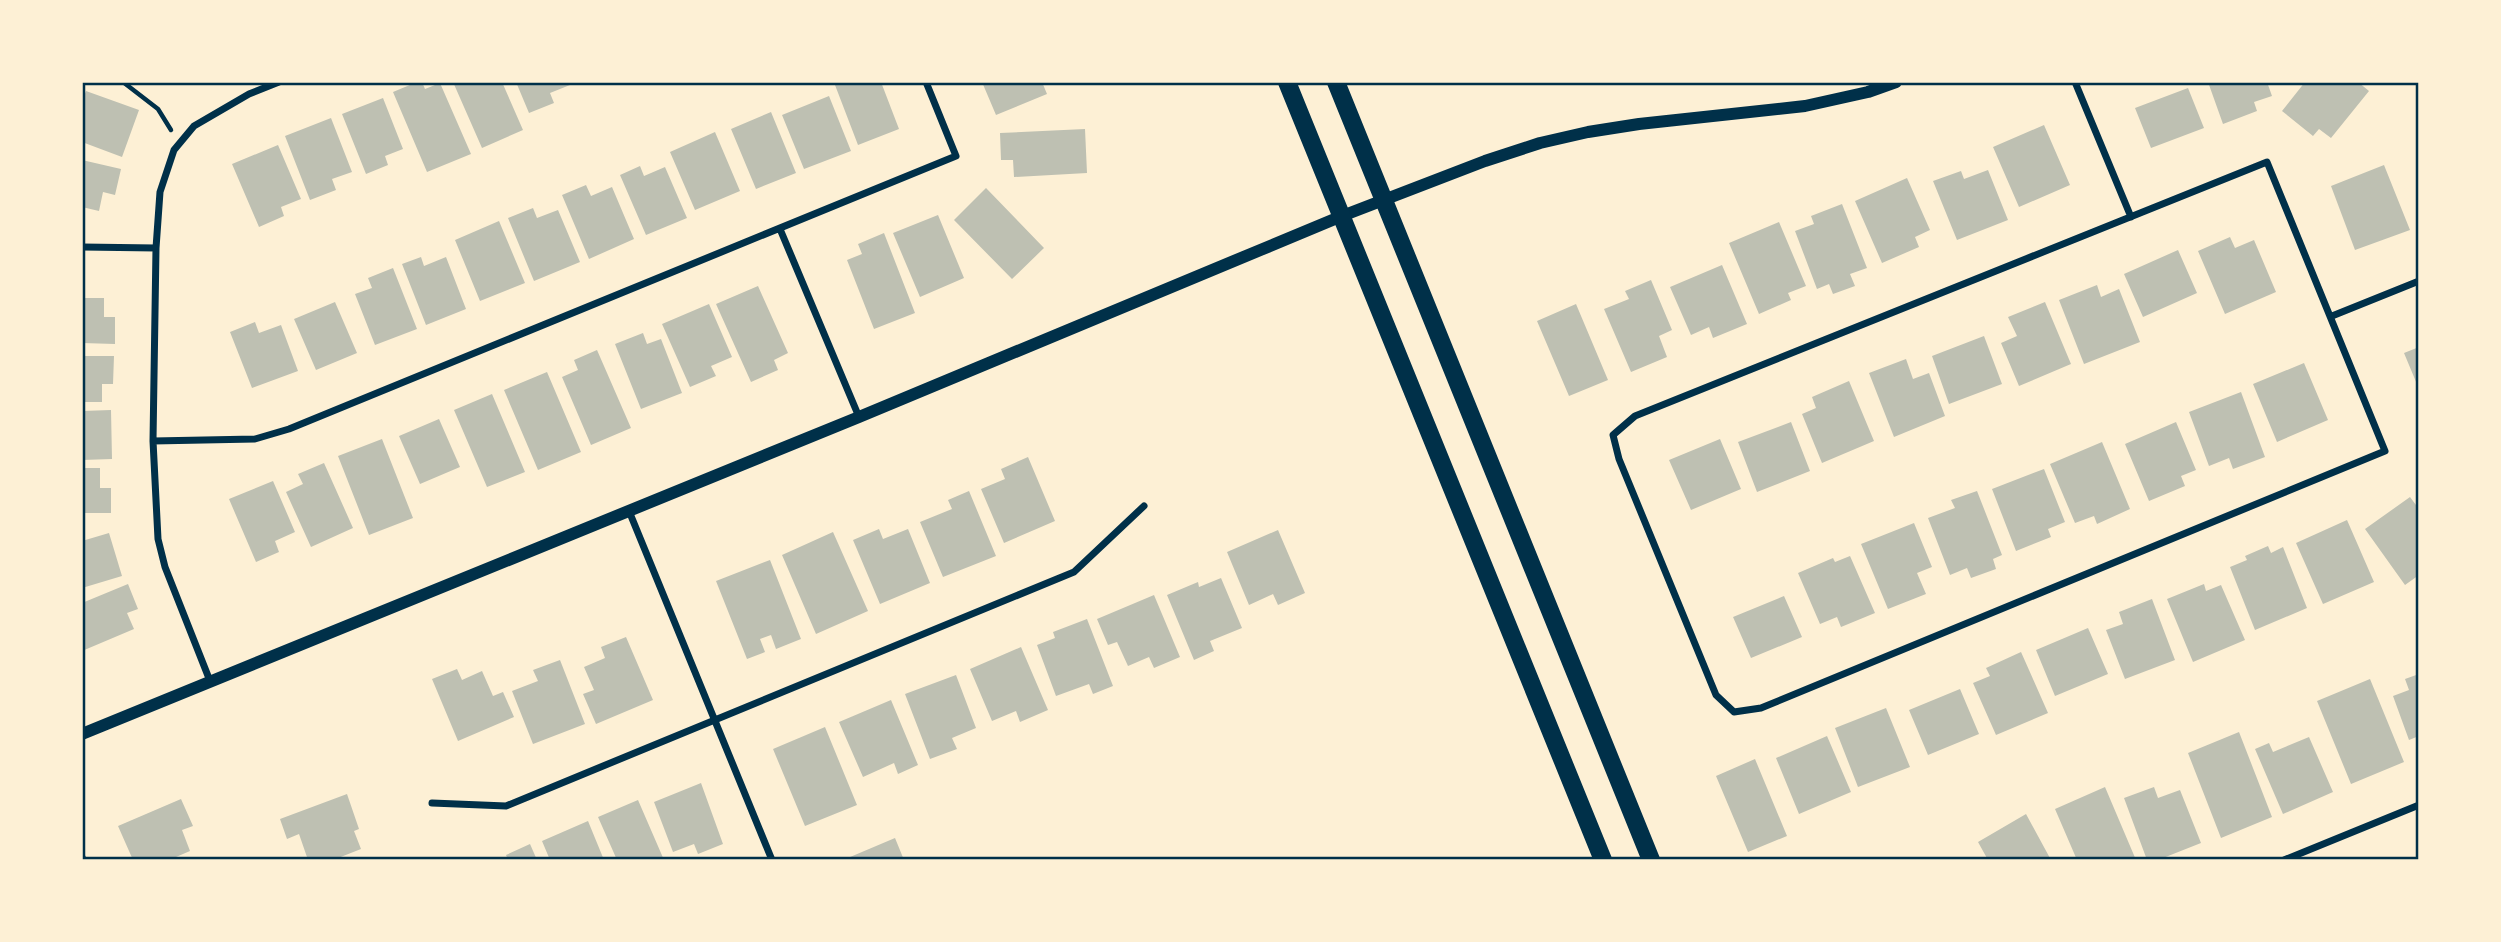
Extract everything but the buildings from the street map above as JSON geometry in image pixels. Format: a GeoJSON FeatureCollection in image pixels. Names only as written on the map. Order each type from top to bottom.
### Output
{"type":"FeatureCollection","features":[{"type":"Feature","properties":{"kind":"main road"},"geometry":{"type":"LineString","coordinates":[[1287,82],[1603,860]]}},
{"type":"Feature","properties":{"kind":"main road"},"geometry":{"type":"LineString","coordinates":[[1335,82],[1651,860]]}},
{"type":"Feature","properties":{"kind":"street"},"geometry":{"type":"LineString","coordinates":[[210,681],[160,549],[153,441],[156,248],[160,192],[174,150],[194,126],[249,94],[279,82]]}},
{"type":"Feature","properties":{"kind":"street"},"geometry":{"type":"LineString","coordinates":[[153,441],[255,439],[289,429],[956,156],[926,82]]}},
{"type":"Feature","properties":{"kind":"street"},"geometry":{"type":"LineString","coordinates":[[82,734],[859,417],[1383,199],[1496,158],[1540,143],[1588,132],[1805,106],[1868,92],[1896,82]]}},
{"type":"Feature","properties":{"kind":"street"},"geometry":{"type":"LineString","coordinates":[[2075,82],[2131,218]]}},
{"type":"Feature","properties":{"kind":"street"},"geometry":{"type":"LineString","coordinates":[[2267,162],[2385,451],[1761,708],[1734,712],[1716,695],[1619,459],[1613,435],[1635,416],[2131,218],[2267,162]]}},
{"type":"Feature","properties":{"kind":"street"},"geometry":{"type":"LineString","coordinates":[[780,229],[859,417]]}},
{"type":"Feature","properties":{"kind":"street"},"geometry":{"type":"LineString","coordinates":[[82,247],[156,248]]}},
{"type":"Feature","properties":{"kind":"street"},"geometry":{"type":"LineString","coordinates":[[2332,316],[2419,281]]}},
{"type":"Feature","properties":{"kind":"street"},"geometry":{"type":"LineString","coordinates":[[432,803],[506,806],[1074,572],[1144,506]]}},
{"type":"Feature","properties":{"kind":"street"},"geometry":{"type":"LineString","coordinates":[[629,510],[772,860]]}},
{"type":"Feature","properties":{"kind":"street"},"geometry":{"type":"LineString","coordinates":[[2284,860],[2419,805]]}},
{"type":"Feature","properties":{"kind":"path"},"geometry":{"type":"LineString","coordinates":[[123,82],[158,109],[170,130],[183,139]]}}]}
